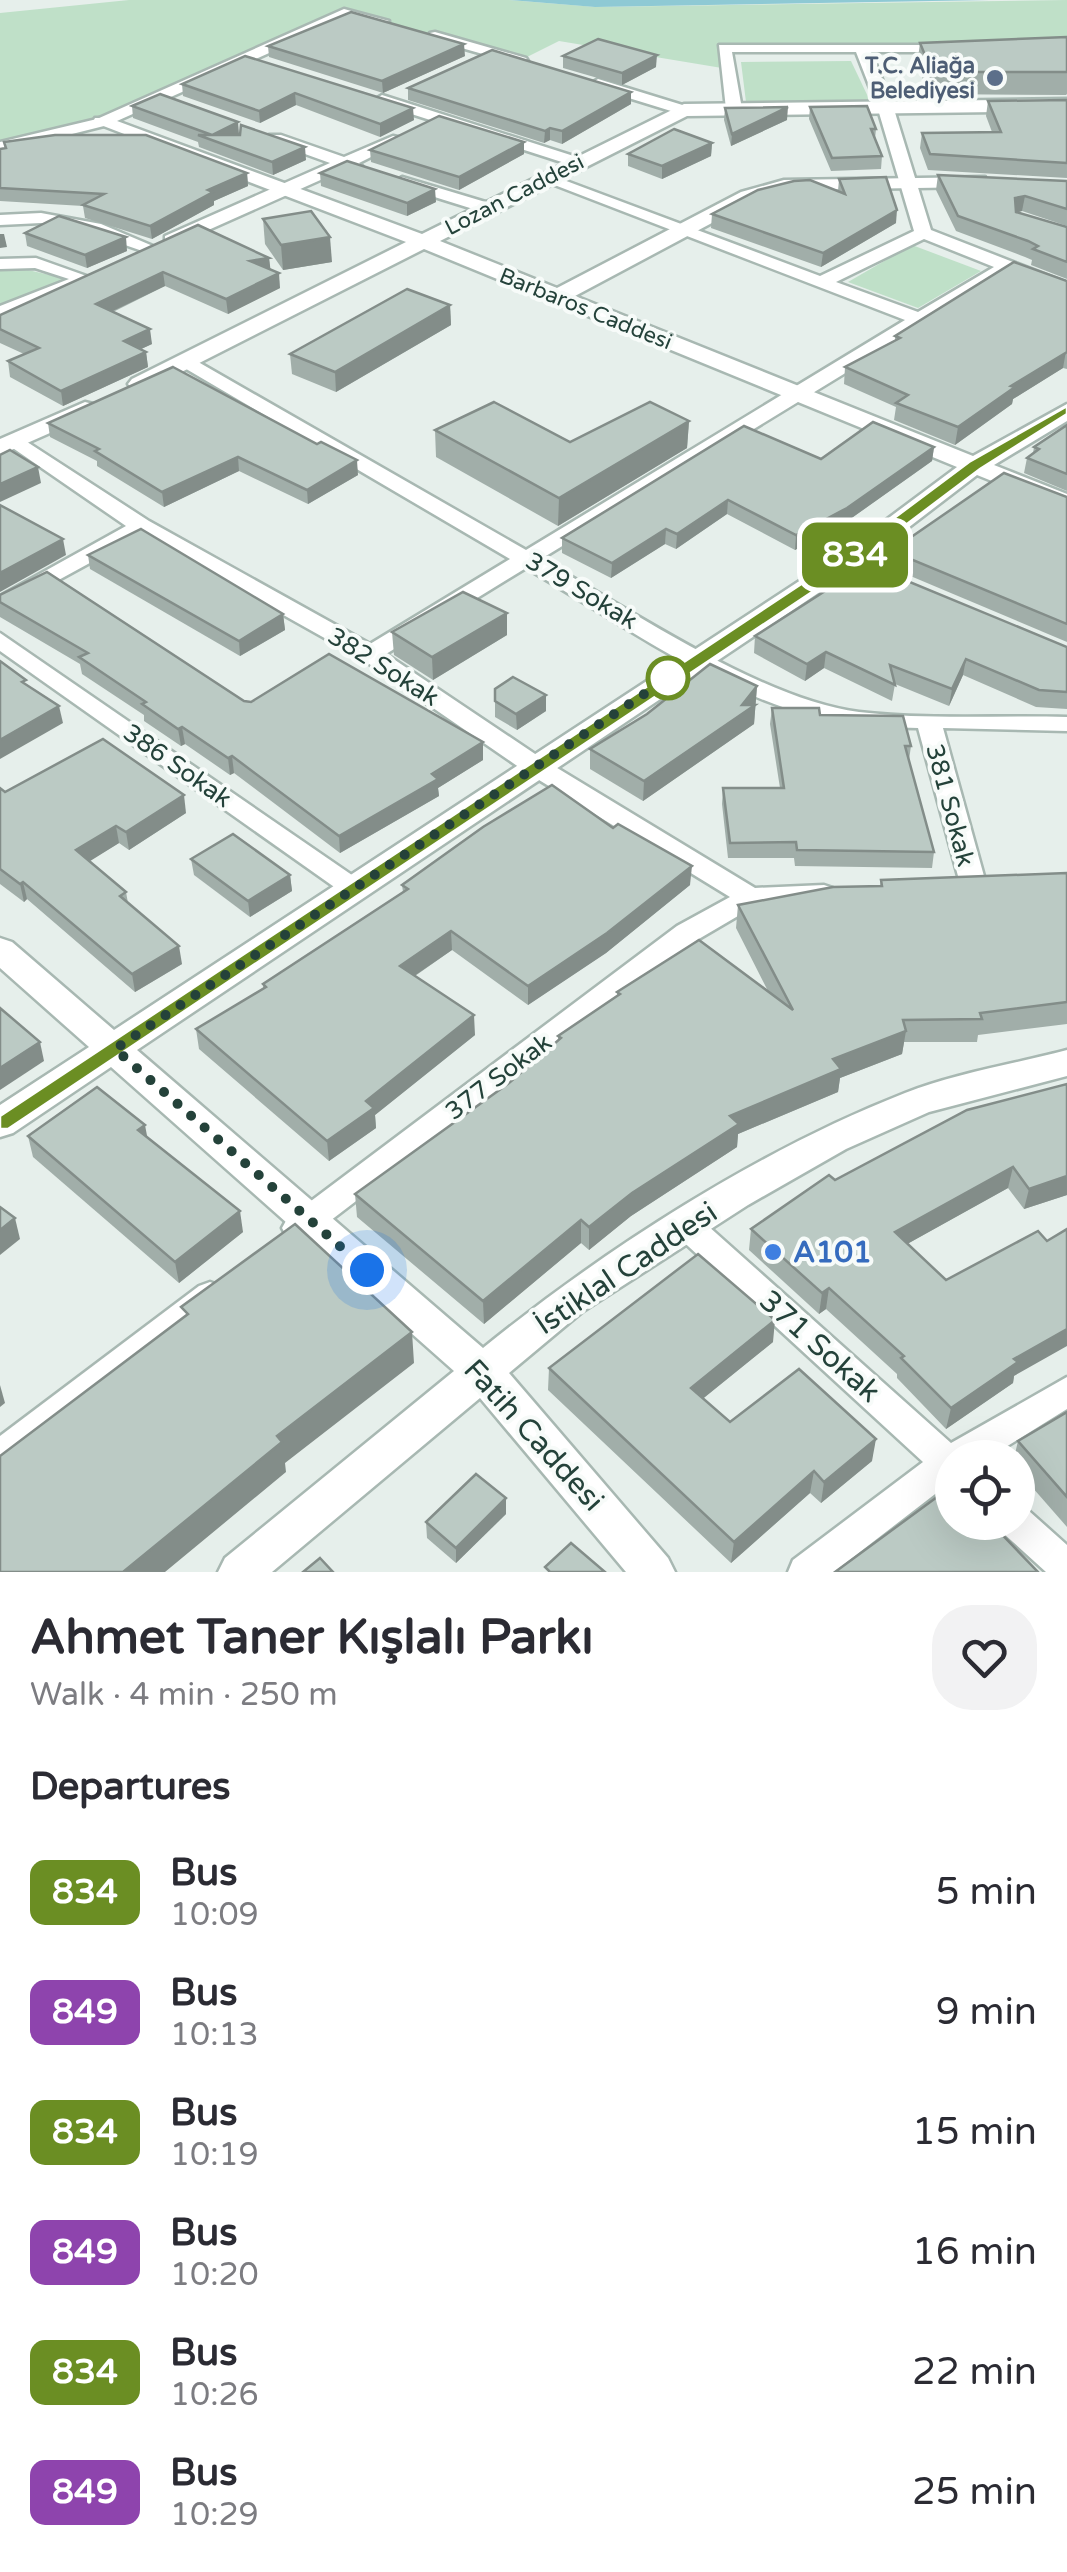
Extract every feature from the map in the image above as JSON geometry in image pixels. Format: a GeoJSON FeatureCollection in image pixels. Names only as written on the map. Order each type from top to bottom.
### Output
{"type":"FeatureCollection","features":[{"type":"Feature","properties":{"kind":"street"},"geometry":{"type":"LineString","coordinates":[[0,147],[102,122],[349,12],[537,66]]}},
{"type":"Feature","properties":{"kind":"street"},"geometry":{"type":"LineString","coordinates":[[734,109],[724,48],[968,48]]}},
{"type":"Feature","properties":{"kind":"street"},"geometry":{"type":"LineString","coordinates":[[862,48],[886,106],[923,233]]}},
{"type":"Feature","properties":{"kind":"street"},"geometry":{"type":"LineString","coordinates":[[474,61],[492,53]]}},
{"type":"Feature","properties":{"kind":"street"},"geometry":{"type":"LineString","coordinates":[[244,58],[262,64]]}},
{"type":"Feature","properties":{"kind":"street"},"geometry":{"type":"LineString","coordinates":[[574,77],[684,110]]}},
{"type":"Feature","properties":{"kind":"street"},"geometry":{"type":"LineString","coordinates":[[386,101],[403,93]]}},
{"type":"Feature","properties":{"kind":"street"},"geometry":{"type":"LineString","coordinates":[[157,95],[192,108]]}},
{"type":"Feature","properties":{"kind":"street"},"geometry":{"type":"LineString","coordinates":[[368,96],[577,162]]}},
{"type":"Feature","properties":{"kind":"street","name":"Lozan Caddesi"},"geometry":{"type":"LineString","coordinates":[[7,444],[186,362],[684,110],[1067,105]]}},
{"type":"Feature","properties":{"kind":"street"},"geometry":{"type":"LineString","coordinates":[[0,220],[46,216],[82,221],[143,253],[285,189],[364,170],[439,118]]}},
{"type":"Feature","properties":{"kind":"street","name":"Barbaros Caddesi"},"geometry":{"type":"LineString","coordinates":[[102,122],[422,240],[1067,503]]}},
{"type":"Feature","properties":{"kind":"street"},"geometry":{"type":"LineString","coordinates":[[261,133],[486,208]]}},
{"type":"Feature","properties":{"kind":"street"},"geometry":{"type":"LineString","coordinates":[[548,178],[825,280],[919,319]]}},
{"type":"Feature","properties":{"kind":"street"},"geometry":{"type":"LineString","coordinates":[[558,296],[748,196],[791,184],[910,179],[994,182]]}},
{"type":"Feature","properties":{"kind":"street"},"geometry":{"type":"LineString","coordinates":[[825,280],[923,233],[1067,289]]}},
{"type":"Feature","properties":{"kind":"street"},"geometry":{"type":"LineString","coordinates":[[0,264],[36,263],[94,275],[0,312]]}},
{"type":"Feature","properties":{"kind":"street"},"geometry":{"type":"LineString","coordinates":[[370,654],[1009,265]]}},
{"type":"Feature","properties":{"kind":"street","name":"379 Sokak"},"geometry":{"type":"LineString","coordinates":[[186,362],[699,659],[791,702],[858,719],[1067,724]]}},
{"type":"Feature","properties":{"kind":"street"},"geometry":{"type":"LineString","coordinates":[[0,1123],[699,659],[857,564],[974,466],[1067,411]]}},
{"type":"Feature","properties":{"kind":"street","name":"382 Sokak"},"geometry":{"type":"LineString","coordinates":[[7,444],[141,526],[370,654],[535,766],[750,897]]}},
{"type":"Feature","properties":{"kind":"street"},"geometry":{"type":"LineString","coordinates":[[0,605],[141,526]]}},
{"type":"Feature","properties":{"kind":"street","name":"386 Sokak"},"geometry":{"type":"LineString","coordinates":[[0,640],[356,890]]}},
{"type":"Feature","properties":{"kind":"street","name":"381 Sokak"},"geometry":{"type":"LineString","coordinates":[[929,723],[974,887]]}},
{"type":"Feature","properties":{"kind":"street"},"geometry":{"type":"LineString","coordinates":[[937,888],[1011,884]]}},
{"type":"Feature","properties":{"kind":"street","name":"377 Sokak"},"geometry":{"type":"LineString","coordinates":[[278,1244],[687,933],[750,897],[862,892]]}},
{"type":"Feature","properties":{"kind":"street","name":"Fatih Caddesi"},"geometry":{"type":"LineString","coordinates":[[0,950],[483,1372],[652,1572]]}},
{"type":"Feature","properties":{"kind":"street","name":"İstiklal Caddesi"},"geometry":{"type":"LineString","coordinates":[[240,1572],[568,1301],[686,1226],[833,1139],[920,1101],[1067,1063]]}},
{"type":"Feature","properties":{"kind":"street","name":"371 Sokak"},"geometry":{"type":"LineString","coordinates":[[686,1226],[935,1446]]}},
{"type":"Feature","properties":{"kind":"street"},"geometry":{"type":"LineString","coordinates":[[0,1456],[232,1279]]}},
{"type":"Feature","properties":{"kind":"street"},"geometry":{"type":"LineString","coordinates":[[989,1440],[1067,1392]]}},
{"type":"Feature","properties":{"kind":"street"},"geometry":{"type":"LineString","coordinates":[[806,1572],[935,1475]]}},
{"type":"Feature","properties":{"kind":"street"},"geometry":{"type":"LineString","coordinates":[[1035,1539],[1067,1568]]}},
{"type":"Feature","properties":{"kind":"green space"},"geometry":{"type":"Polygon","coordinates":[[[129,0],[509,0],[596,7],[1067,0],[1067,48],[725,48],[728,69],[559,41],[519,61],[349,12],[102,122],[0,147],[0,13],[129,0]]]}},
{"type":"Feature","properties":{"kind":"green space"},"geometry":{"type":"Polygon","coordinates":[[[851,61],[871,103],[746,102],[741,62],[851,61]]]}},
{"type":"Feature","properties":{"kind":"green space"},"geometry":{"type":"Polygon","coordinates":[[[912,245],[981,271],[918,308],[848,282],[912,245]]]}},
{"type":"Feature","properties":{"kind":"green space"},"geometry":{"type":"Polygon","coordinates":[[[15,267],[67,279],[0,306],[0,269],[15,267]]]}},
{"type":"Feature","properties":{"kind":"water"},"geometry":{"type":"Polygon","coordinates":[[[510,0],[989,0],[595,7],[510,0]]]}},
{"type":"Feature","properties":{"kind":"building"},"geometry":{"type":"Polygon","coordinates":[[[351,12],[464,44],[382,81],[268,46],[351,12]]]}},
{"type":"Feature","properties":{"kind":"building"},"geometry":{"type":"Polygon","coordinates":[[[1067,37],[1067,72],[932,72],[920,43],[1067,37]]]}},
{"type":"Feature","properties":{"kind":"building"},"geometry":{"type":"Polygon","coordinates":[[[598,39],[657,55],[622,73],[563,56],[598,39]]]}},
{"type":"Feature","properties":{"kind":"building"},"geometry":{"type":"Polygon","coordinates":[[[492,50],[631,92],[562,131],[545,131],[408,88],[492,50]]]}},
{"type":"Feature","properties":{"kind":"building"},"geometry":{"type":"Polygon","coordinates":[[[245,56],[413,108],[380,124],[295,93],[259,111],[182,84],[245,56]]]}},
{"type":"Feature","properties":{"kind":"building"},"geometry":{"type":"Polygon","coordinates":[[[160,94],[238,122],[212,135],[132,106],[160,94]]]}},
{"type":"Feature","properties":{"kind":"building"},"geometry":{"type":"Polygon","coordinates":[[[1067,100],[1067,163],[930,154],[922,133],[1001,132],[988,101],[1067,100]]]}},
{"type":"Feature","properties":{"kind":"building"},"geometry":{"type":"Polygon","coordinates":[[[867,106],[882,156],[832,158],[810,107],[867,106]]]}},
{"type":"Feature","properties":{"kind":"building"},"geometry":{"type":"Polygon","coordinates":[[[788,107],[732,134],[725,108],[788,107]]]}},
{"type":"Feature","properties":{"kind":"building"},"geometry":{"type":"Polygon","coordinates":[[[439,116],[524,142],[459,177],[370,150],[439,116]]]}},
{"type":"Feature","properties":{"kind":"building"},"geometry":{"type":"Polygon","coordinates":[[[241,125],[305,147],[272,162],[198,135],[240,135],[241,125]]]}},
{"type":"Feature","properties":{"kind":"building"},"geometry":{"type":"Polygon","coordinates":[[[674,129],[712,143],[662,166],[628,154],[674,129]]]}},
{"type":"Feature","properties":{"kind":"building"},"geometry":{"type":"Polygon","coordinates":[[[55,135],[146,135],[247,173],[208,190],[213,192],[150,226],[83,205],[104,194],[0,188],[0,149],[6,148],[4,142],[55,135]]]}},
{"type":"Feature","properties":{"kind":"building"},"geometry":{"type":"Polygon","coordinates":[[[347,161],[435,189],[407,203],[320,173],[347,161]]]}},
{"type":"Feature","properties":{"kind":"building"},"geometry":{"type":"Polygon","coordinates":[[[938,175],[1067,181],[1067,209],[1025,196],[1015,198],[1016,212],[1067,227],[1067,262],[1033,249],[1038,246],[1028,241],[958,216],[938,175]]]}},
{"type":"Feature","properties":{"kind":"building"},"geometry":{"type":"Polygon","coordinates":[[[886,177],[897,210],[823,253],[712,214],[758,190],[794,181],[810,180],[845,194],[839,179],[886,177]]]}},
{"type":"Feature","properties":{"kind":"building"},"geometry":{"type":"Polygon","coordinates":[[[311,211],[330,237],[281,245],[263,219],[311,211]]]}},
{"type":"Feature","properties":{"kind":"building"},"geometry":{"type":"Polygon","coordinates":[[[59,216],[126,237],[85,255],[25,233],[59,216]]]}},
{"type":"Feature","properties":{"kind":"building"},"geometry":{"type":"Polygon","coordinates":[[[198,225],[269,258],[250,261],[279,273],[226,299],[163,272],[96,304],[150,329],[124,341],[146,352],[61,391],[8,361],[39,348],[0,329],[0,315],[198,225]]]}},
{"type":"Feature","properties":{"kind":"building"},"geometry":{"type":"Polygon","coordinates":[[[1014,262],[1067,281],[1067,352],[1011,386],[1015,387],[958,427],[896,403],[908,395],[845,367],[900,338],[895,336],[1014,262]]]}},
{"type":"Feature","properties":{"kind":"building"},"geometry":{"type":"Polygon","coordinates":[[[407,289],[450,305],[335,372],[290,354],[407,289]]]}},
{"type":"Feature","properties":{"kind":"building"},"geometry":{"type":"Polygon","coordinates":[[[173,367],[317,444],[321,442],[357,460],[307,490],[238,457],[162,492],[95,451],[99,449],[48,423],[173,367]]]}},
{"type":"Feature","properties":{"kind":"building"},"geometry":{"type":"Polygon","coordinates":[[[494,402],[570,442],[650,402],[689,421],[559,498],[435,430],[494,402]]]}},
{"type":"Feature","properties":{"kind":"building"},"geometry":{"type":"Polygon","coordinates":[[[873,422],[934,447],[847,508],[796,535],[728,500],[677,534],[666,529],[612,563],[562,538],[744,426],[821,459],[873,422]]]}},
{"type":"Feature","properties":{"kind":"building"},"geometry":{"type":"Polygon","coordinates":[[[1067,425],[1067,474],[1027,458],[1039,449],[1034,447],[1067,425]]]}},
{"type":"Feature","properties":{"kind":"building"},"geometry":{"type":"Polygon","coordinates":[[[10,450],[38,467],[0,484],[0,455],[10,450]]]}},
{"type":"Feature","properties":{"kind":"building"},"geometry":{"type":"Polygon","coordinates":[[[1004,473],[1067,497],[1067,624],[891,551],[1004,473]]]}},
{"type":"Feature","properties":{"kind":"building"},"geometry":{"type":"Polygon","coordinates":[[[0,505],[63,539],[0,573],[0,505]]]}},
{"type":"Feature","properties":{"kind":"building"},"geometry":{"type":"Polygon","coordinates":[[[141,529],[283,614],[239,641],[88,555],[141,529]]]}},
{"type":"Feature","properties":{"kind":"building"},"geometry":{"type":"Polygon","coordinates":[[[871,566],[1067,647],[1067,692],[1039,690],[966,659],[952,689],[890,665],[895,685],[826,652],[807,664],[755,636],[861,568],[871,566]]]}},
{"type":"Feature","properties":{"kind":"building"},"geometry":{"type":"Polygon","coordinates":[[[47,572],[244,701],[251,702],[329,654],[483,742],[432,774],[438,779],[339,836],[232,756],[228,758],[182,727],[178,729],[142,704],[146,702],[79,657],[88,653],[0,602],[0,595],[47,572]]]}},
{"type":"Feature","properties":{"kind":"building"},"geometry":{"type":"Polygon","coordinates":[[[463,592],[507,613],[432,657],[392,632],[463,592]]]}},
{"type":"Feature","properties":{"kind":"building"},"geometry":{"type":"Polygon","coordinates":[[[0,661],[26,680],[22,682],[59,706],[0,740],[0,661]]]}},
{"type":"Feature","properties":{"kind":"building"},"geometry":{"type":"Polygon","coordinates":[[[710,664],[757,686],[742,705],[755,705],[644,781],[590,749],[647,714],[710,664]]]}},
{"type":"Feature","properties":{"kind":"building"},"geometry":{"type":"Polygon","coordinates":[[[513,677],[546,695],[516,714],[495,701],[495,689],[513,677]]]}},
{"type":"Feature","properties":{"kind":"building"},"geometry":{"type":"Polygon","coordinates":[[[772,708],[819,708],[820,715],[903,716],[911,746],[905,746],[934,852],[797,850],[796,842],[730,843],[723,788],[784,788],[772,708]]]}},
{"type":"Feature","properties":{"kind":"building"},"geometry":{"type":"Polygon","coordinates":[[[103,739],[184,795],[126,832],[116,826],[76,850],[126,892],[120,896],[179,946],[132,974],[23,882],[20,884],[0,869],[0,788],[5,792],[103,739]]]}},
{"type":"Feature","properties":{"kind":"building"},"geometry":{"type":"Polygon","coordinates":[[[552,785],[613,828],[618,824],[692,866],[607,933],[528,986],[451,931],[400,966],[474,1015],[366,1101],[374,1108],[327,1141],[196,1029],[266,987],[263,984],[408,889],[402,885],[483,827],[552,785]]]}},
{"type":"Feature","properties":{"kind":"building"},"geometry":{"type":"Polygon","coordinates":[[[233,834],[290,875],[248,901],[191,859],[233,834]]]}},
{"type":"Feature","properties":{"kind":"building"},"geometry":{"type":"Polygon","coordinates":[[[1067,873],[1067,1002],[980,1013],[982,1019],[903,1020],[906,1031],[833,1059],[841,1069],[730,1116],[739,1124],[632,1193],[589,1227],[581,1220],[483,1301],[355,1194],[509,1083],[561,1038],[558,1036],[620,994],[617,992],[699,940],[793,1010],[738,905],[833,887],[882,886],[881,880],[1067,873]]]}},
{"type":"Feature","properties":{"kind":"building"},"geometry":{"type":"Polygon","coordinates":[[[0,1008],[40,1042],[0,1068],[0,1008]]]}},
{"type":"Feature","properties":{"kind":"building"},"geometry":{"type":"Polygon","coordinates":[[[1067,1084],[1067,1176],[1029,1189],[1013,1167],[895,1232],[946,1280],[1038,1231],[1047,1241],[1067,1229],[1067,1329],[1014,1359],[1018,1362],[951,1408],[901,1358],[904,1356],[829,1288],[822,1293],[751,1229],[829,1175],[835,1180],[967,1110],[1067,1084]]]}},
{"type":"Feature","properties":{"kind":"building"},"geometry":{"type":"Polygon","coordinates":[[[97,1087],[145,1125],[138,1130],[240,1211],[175,1262],[28,1136],[97,1087]]]}},
{"type":"Feature","properties":{"kind":"building"},"geometry":{"type":"Polygon","coordinates":[[[0,1207],[15,1218],[0,1230],[0,1207]]]}},
{"type":"Feature","properties":{"kind":"building"},"geometry":{"type":"Polygon","coordinates":[[[295,1224],[412,1332],[277,1436],[282,1442],[123,1572],[0,1572],[0,1456],[188,1314],[181,1307],[295,1224]]]}},
{"type":"Feature","properties":{"kind":"building"},"geometry":{"type":"Polygon","coordinates":[[[698,1254],[775,1320],[691,1388],[730,1422],[799,1369],[876,1439],[824,1482],[814,1471],[734,1542],[549,1368],[698,1254]]]}},
{"type":"Feature","properties":{"kind":"building"},"geometry":{"type":"Polygon","coordinates":[[[1067,1412],[1067,1497],[1035,1460],[1035,1440],[1020,1440],[1067,1412]]]}},
{"type":"Feature","properties":{"kind":"building"},"geometry":{"type":"Polygon","coordinates":[[[476,1474],[506,1498],[456,1548],[426,1522],[476,1474]]]}},
{"type":"Feature","properties":{"kind":"building"},"geometry":{"type":"Polygon","coordinates":[[[935,1498],[935,1540],[1007,1540],[1038,1572],[835,1572],[935,1498]]]}},
{"type":"Feature","properties":{"kind":"building"},"geometry":{"type":"Polygon","coordinates":[[[571,1543],[605,1572],[550,1572],[545,1567],[571,1543]]]}},
{"type":"Feature","properties":{"kind":"building"},"geometry":{"type":"Polygon","coordinates":[[[320,1558],[333,1572],[303,1572],[320,1558]]]}},
{"type":"Feature","properties":{"kind":"bus line","name":"834"},"geometry":{"type":"LineString","coordinates":[[0,1123],[848,561],[974,466],[1067,411]]}},
{"type":"Feature","properties":{"kind":"place","name":"T.C. Aliağa Belediyesi"},"geometry":{"type":"Point","coordinates":[995,78]}},
{"type":"Feature","properties":{"kind":"place","name":"A101"},"geometry":{"type":"Point","coordinates":[773,1252]}},
{"type":"Feature","properties":{"kind":"route"},"geometry":{"type":"LineString","coordinates":[[367,1270],[115,1049],[668,678]]}}]}
